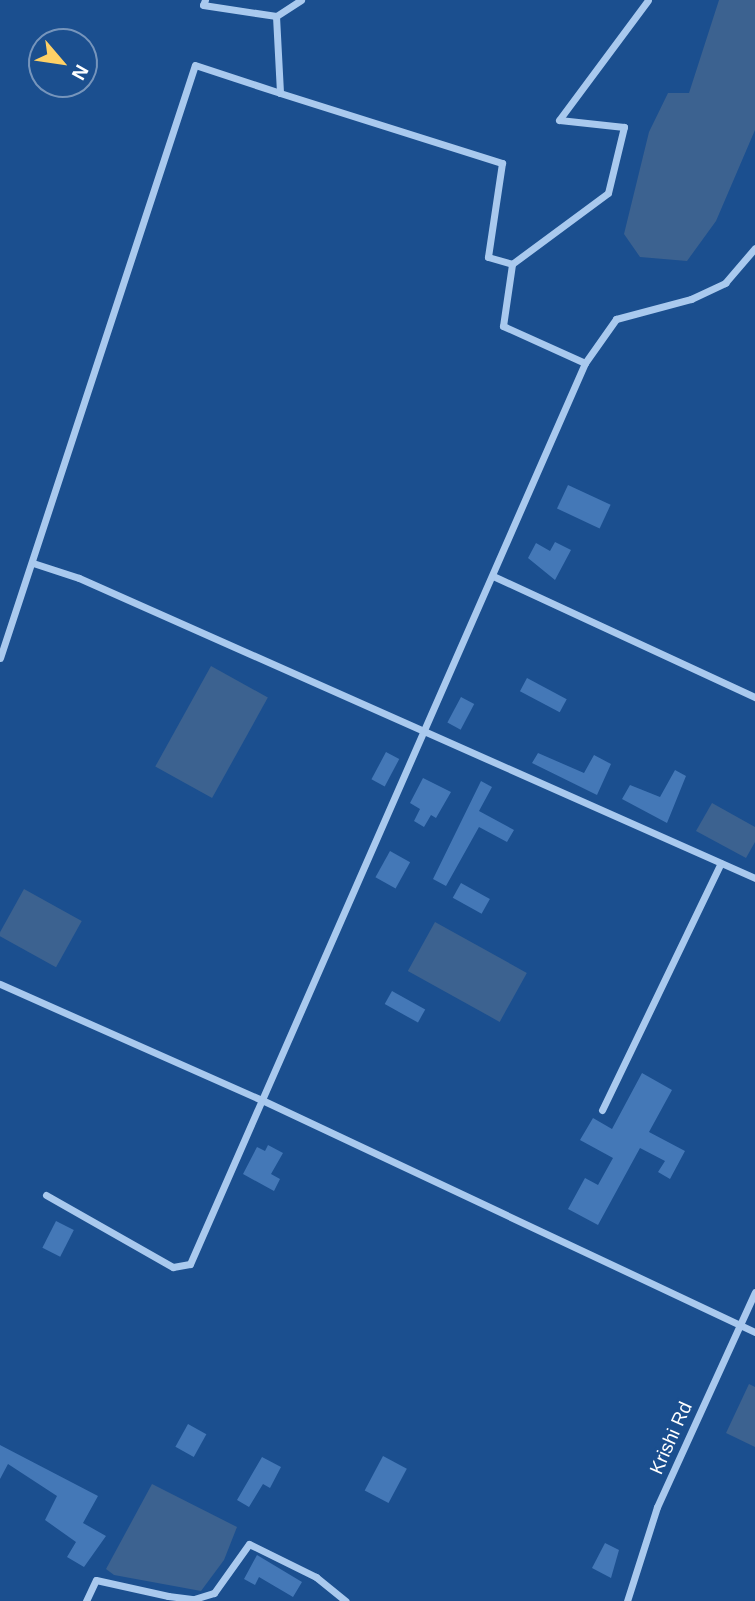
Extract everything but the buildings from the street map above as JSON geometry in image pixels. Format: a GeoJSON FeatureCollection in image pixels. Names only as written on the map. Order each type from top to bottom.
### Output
{"type":"FeatureCollection","features":[{"type":"Feature","properties":{"kind":"street"},"geometry":{"type":"LineString","coordinates":[[205,0],[203,5],[276,16],[301,0]]}},
{"type":"Feature","properties":{"kind":"street"},"geometry":{"type":"LineString","coordinates":[[585,363],[503,326],[512,264],[608,193],[624,127],[559,120],[648,0]]}},
{"type":"Feature","properties":{"kind":"street"},"geometry":{"type":"LineString","coordinates":[[276,16],[280,93]]}},
{"type":"Feature","properties":{"kind":"street"},"geometry":{"type":"LineString","coordinates":[[0,658],[195,65],[502,163],[488,257],[512,264]]}},
{"type":"Feature","properties":{"kind":"street"},"geometry":{"type":"LineString","coordinates":[[46,1195],[173,1267],[183,1268],[193,1257],[585,363],[616,319],[691,299],[725,283],[755,248]]}},
{"type":"Feature","properties":{"kind":"street"},"geometry":{"type":"LineString","coordinates":[[33,563],[79,578],[424,735],[755,878]]}},
{"type":"Feature","properties":{"kind":"street"},"geometry":{"type":"LineString","coordinates":[[493,576],[755,697]]}},
{"type":"Feature","properties":{"kind":"street"},"geometry":{"type":"LineString","coordinates":[[602,1110],[721,863]]}},
{"type":"Feature","properties":{"kind":"street"},"geometry":{"type":"LineString","coordinates":[[0,984],[262,1100],[755,1332]]}},
{"type":"Feature","properties":{"kind":"street","name":"Krishi Rd"},"geometry":{"type":"LineString","coordinates":[[627,1601],[657,1507],[755,1292]]}},
{"type":"Feature","properties":{"kind":"street"},"geometry":{"type":"LineString","coordinates":[[86,1601],[96,1580],[181,1598],[214,1593],[249,1544],[316,1577],[346,1601]]}},
{"type":"Feature","properties":{"kind":"water"},"geometry":{"type":"Polygon","coordinates":[[[719,0],[755,0],[755,130],[716,221],[687,261],[640,257],[624,234],[649,132],[668,93],[689,93],[719,0]]]}},
{"type":"Feature","properties":{"kind":"water"},"geometry":{"type":"Polygon","coordinates":[[[211,666],[268,698],[212,798],[155,767],[211,666]]]}},
{"type":"Feature","properties":{"kind":"water"},"geometry":{"type":"Polygon","coordinates":[[[712,803],[755,827],[755,842],[746,858],[696,831],[712,803]]]}},
{"type":"Feature","properties":{"kind":"water"},"geometry":{"type":"Polygon","coordinates":[[[24,889],[82,921],[56,967],[0,936],[24,889]]]}},
{"type":"Feature","properties":{"kind":"water"},"geometry":{"type":"Polygon","coordinates":[[[435,922],[527,973],[500,1022],[408,971],[435,922]]]}},
{"type":"Feature","properties":{"kind":"water"},"geometry":{"type":"Polygon","coordinates":[[[749,1384],[755,1387],[755,1447],[726,1433],[749,1384]]]}},
{"type":"Feature","properties":{"kind":"water"},"geometry":{"type":"Polygon","coordinates":[[[152,1484],[237,1527],[224,1560],[201,1591],[114,1575],[106,1569],[152,1484]]]}}]}
